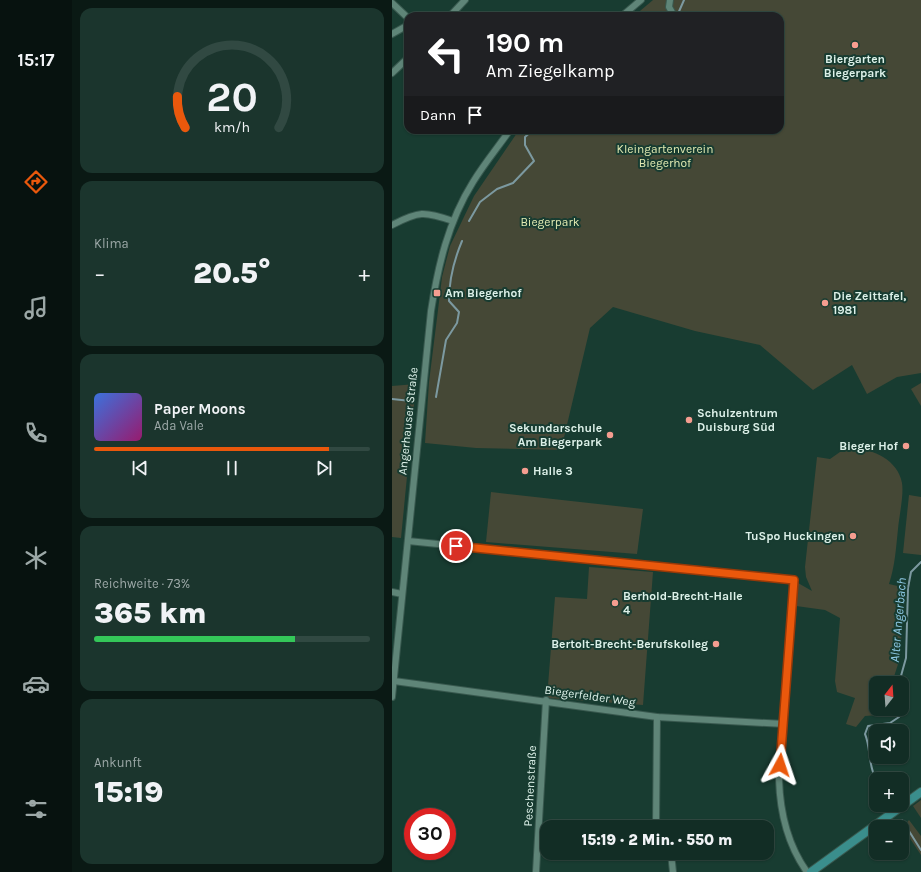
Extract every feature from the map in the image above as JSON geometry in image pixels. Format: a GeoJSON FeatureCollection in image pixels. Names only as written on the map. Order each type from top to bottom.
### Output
{"type":"FeatureCollection","features":[{"type":"Feature","properties":{"kind":"main road"},"geometry":{"type":"LineString","coordinates":[[811,872],[921,792]]}},
{"type":"Feature","properties":{"kind":"street"},"geometry":{"type":"LineString","coordinates":[[454,12],[465,0]]}},
{"type":"Feature","properties":{"kind":"street"},"geometry":{"type":"LineString","coordinates":[[627,12],[641,0]]}},
{"type":"Feature","properties":{"kind":"street"},"geometry":{"type":"LineString","coordinates":[[670,0],[669,7],[671,12]]}},
{"type":"Feature","properties":{"kind":"street"},"geometry":{"type":"LineString","coordinates":[[392,3],[404,14]]}},
{"type":"Feature","properties":{"kind":"street"},"geometry":{"type":"LineString","coordinates":[[392,34],[404,27]]}},
{"type":"Feature","properties":{"kind":"street"},"geometry":{"type":"LineString","coordinates":[[392,72],[404,62]]}},
{"type":"Feature","properties":{"kind":"street","name":"Angerhauser Straße"},"geometry":{"type":"LineString","coordinates":[[392,697],[394,681],[394,654],[408,541],[431,312],[440,258],[453,221],[473,181],[507,134]]}},
{"type":"Feature","properties":{"kind":"street"},"geometry":{"type":"LineString","coordinates":[[392,225],[408,216],[420,213],[435,215],[453,221]]}},
{"type":"Feature","properties":{"kind":"street"},"geometry":{"type":"LineString","coordinates":[[408,541],[794,580],[779,779],[781,806],[788,836],[807,872]]}},
{"type":"Feature","properties":{"kind":"street"},"geometry":{"type":"LineString","coordinates":[[392,592],[402,594]]}},
{"type":"Feature","properties":{"kind":"street","name":"Biegerfelder Weg"},"geometry":{"type":"LineString","coordinates":[[394,681],[546,700],[657,717],[784,724]]}},
{"type":"Feature","properties":{"kind":"street","name":"Peschenstraße"},"geometry":{"type":"LineString","coordinates":[[536,872],[546,700]]}},
{"type":"Feature","properties":{"kind":"street"},"geometry":{"type":"LineString","coordinates":[[656,820],[657,717]]}},
{"type":"Feature","properties":{"kind":"street"},"geometry":{"type":"LineString","coordinates":[[672,860],[673,872]]}},
{"type":"Feature","properties":{"kind":"green space","name":"Biegerpark"},"geometry":{"type":"Polygon","coordinates":[[[653,0],[921,0],[921,373],[897,377],[867,394],[852,365],[813,390],[760,345],[695,331],[613,307],[590,328],[561,450],[476,448],[425,443],[429,382],[442,277],[450,246],[474,196],[516,134],[784,134],[784,12],[639,12],[653,0]]]}},
{"type":"Feature","properties":{"kind":"green space"},"geometry":{"type":"Polygon","coordinates":[[[921,383],[921,406],[911,389],[921,383]]]}},
{"type":"Feature","properties":{"kind":"green space"},"geometry":{"type":"Polygon","coordinates":[[[416,384],[401,538],[392,537],[392,386],[416,384]]]}},
{"type":"Feature","properties":{"kind":"green space","name":"TuSpo Huckingen"},"geometry":{"type":"Polygon","coordinates":[[[853,448],[876,453],[884,457],[900,475],[902,483],[902,500],[895,557],[889,584],[906,588],[899,661],[894,676],[869,676],[869,716],[865,716],[856,727],[846,724],[855,698],[837,692],[835,681],[840,618],[825,610],[796,606],[798,583],[812,591],[806,577],[805,567],[817,457],[830,459],[840,452],[853,448]]]}},
{"type":"Feature","properties":{"kind":"green space"},"geometry":{"type":"Polygon","coordinates":[[[491,492],[643,509],[637,554],[486,542],[491,492]]]}},
{"type":"Feature","properties":{"kind":"green space"},"geometry":{"type":"Polygon","coordinates":[[[909,495],[921,497],[921,555],[903,553],[909,495]]]}},
{"type":"Feature","properties":{"kind":"green space"},"geometry":{"type":"Polygon","coordinates":[[[589,567],[653,572],[643,705],[547,698],[555,597],[587,599],[589,567]]]}},
{"type":"Feature","properties":{"kind":"green space"},"geometry":{"type":"Polygon","coordinates":[[[921,800],[921,818],[913,806],[921,800]]]}},
{"type":"Feature","properties":{"kind":"green space"},"geometry":{"type":"Polygon","coordinates":[[[909,820],[921,836],[921,855],[909,837],[909,820]]]}},
{"type":"Feature","properties":{"kind":"waterway","name":"Alter Angerbach"},"geometry":{"type":"LineString","coordinates":[[679,12],[684,0]]}},
{"type":"Feature","properties":{"kind":"waterway","name":"Alter Angerbach"},"geometry":{"type":"LineString","coordinates":[[469,221],[480,202],[497,189],[513,183],[534,161],[525,145],[525,137],[528,134]]}},
{"type":"Feature","properties":{"kind":"waterway","name":"Alter Angerbach"},"geometry":{"type":"LineString","coordinates":[[436,397],[446,340],[457,323],[459,312],[449,301],[449,293],[452,271],[462,241]]}},
{"type":"Feature","properties":{"kind":"waterway","name":"Alter Angerbach"},"geometry":{"type":"LineString","coordinates":[[392,399],[411,401]]}},
{"type":"Feature","properties":{"kind":"waterway","name":"Alter Angerbach"},"geometry":{"type":"LineString","coordinates":[[901,676],[906,658],[908,588],[911,572],[921,562]]}},
{"type":"Feature","properties":{"kind":"waterway","name":"Alter Angerbach"},"geometry":{"type":"LineString","coordinates":[[873,772],[865,734],[868,726],[890,723],[899,716]]}},
{"type":"Feature","properties":{"kind":"waterway","name":"Alter Angerbach"},"geometry":{"type":"LineString","coordinates":[[909,831],[921,850]]}},
{"type":"Feature","properties":{"kind":"place","name":"Biergarten Biegerpark"},"geometry":{"type":"Point","coordinates":[855,45]}},
{"type":"Feature","properties":{"kind":"place","name":"Am Biegerhof"},"geometry":{"type":"Point","coordinates":[437,293]}},
{"type":"Feature","properties":{"kind":"place","name":"Die Zeittafel, 1981"},"geometry":{"type":"Point","coordinates":[825,303]}},
{"type":"Feature","properties":{"kind":"place","name":"Schulzentrum Duisburg Süd"},"geometry":{"type":"Point","coordinates":[689,420]}},
{"type":"Feature","properties":{"kind":"place","name":"Sekundarschule Am Biegerpark"},"geometry":{"type":"Point","coordinates":[610,435]}},
{"type":"Feature","properties":{"kind":"place","name":"Bieger Hof"},"geometry":{"type":"Point","coordinates":[906,446]}},
{"type":"Feature","properties":{"kind":"place","name":"Halle 3"},"geometry":{"type":"Point","coordinates":[525,471]}},
{"type":"Feature","properties":{"kind":"place","name":"TuSpo Huckingen"},"geometry":{"type":"Point","coordinates":[853,536]}},
{"type":"Feature","properties":{"kind":"place","name":"Berhold-Brecht-Halle 4"},"geometry":{"type":"Point","coordinates":[615,603]}},
{"type":"Feature","properties":{"kind":"place","name":"Bertolt-Brecht-Berufskolleg"},"geometry":{"type":"Point","coordinates":[716,644]}},
{"type":"Feature","properties":{"kind":"route"},"geometry":{"type":"LineString","coordinates":[[456,546],[794,580],[795,583],[780,765]]}},
{"type":"Feature","properties":{"kind":"park label","name":"Kleingartenverein Biegerhof"},"geometry":{"type":"Point","coordinates":[665,156]}}]}
